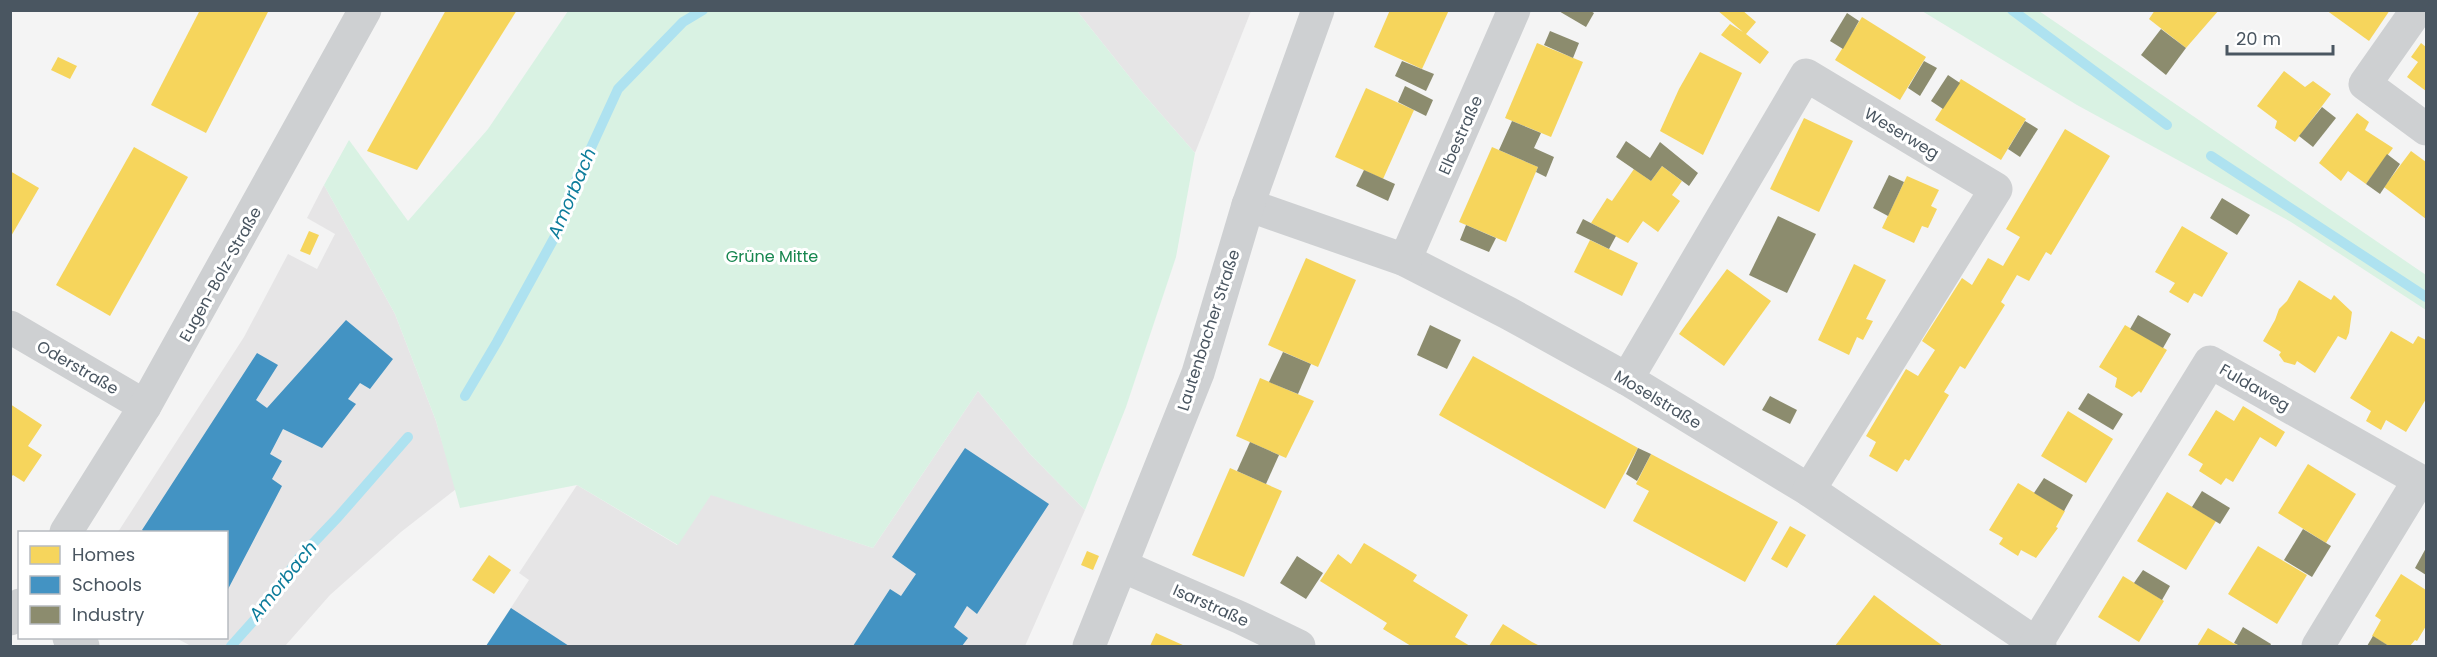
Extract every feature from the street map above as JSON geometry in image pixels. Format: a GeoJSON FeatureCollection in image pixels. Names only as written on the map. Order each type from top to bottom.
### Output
{"type":"FeatureCollection","features":[{"type":"Feature","properties":{"kind":"street","name":"Eugen-Bolz-Straße"},"geometry":{"type":"LineString","coordinates":[[67,531],[145,406],[365,10]]}},
{"type":"Feature","properties":{"kind":"street","name":"Lautenbacher Straße"},"geometry":{"type":"LineString","coordinates":[[1089,646],[1198,373],[1248,206],[1318,10]]}},
{"type":"Feature","properties":{"kind":"street","name":"Elbestraße"},"geometry":{"type":"LineString","coordinates":[[1405,260],[1514,10]]}},
{"type":"Feature","properties":{"kind":"street"},"geometry":{"type":"LineString","coordinates":[[2417,10],[2365,84],[2427,129]]}},
{"type":"Feature","properties":{"kind":"street","name":"Weserweg"},"geometry":{"type":"LineString","coordinates":[[1627,379],[1806,75],[1996,189],[1809,490]]}},
{"type":"Feature","properties":{"kind":"street","name":"Moselstraße"},"geometry":{"type":"LineString","coordinates":[[1248,206],[1405,260],[1508,313],[1627,379],[1809,490],[2038,645]]}},
{"type":"Feature","properties":{"kind":"street","name":"Oderstraße"},"geometry":{"type":"LineString","coordinates":[[10,327],[145,406]]}},
{"type":"Feature","properties":{"kind":"street","name":"Fuldaweg"},"geometry":{"type":"LineString","coordinates":[[2038,645],[2210,362],[2419,480],[2318,646]]}},
{"type":"Feature","properties":{"kind":"street","name":"Isarstraße"},"geometry":{"type":"LineString","coordinates":[[1122,566],[1299,646]]}},
{"type":"Feature","properties":{"kind":"shaded area"},"geometry":{"type":"Polygon","coordinates":[[[1077,11],[1251,11],[1195,153],[1140,90],[1077,11]]]}},
{"type":"Feature","properties":{"kind":"shaded area"},"geometry":{"type":"Polygon","coordinates":[[[324,185],[395,314],[436,421],[456,489],[401,532],[330,595],[285,646],[191,646],[178,639],[228,639],[228,531],[119,531],[244,337],[288,254],[317,269],[335,234],[307,218],[324,185]]]}},
{"type":"Feature","properties":{"kind":"shaded area"},"geometry":{"type":"Polygon","coordinates":[[[978,391],[1030,454],[1085,510],[1025,646],[486,646],[529,580],[519,573],[577,485],[677,545],[711,494],[873,548],[978,391]]]}},
{"type":"Feature","properties":{"kind":"green space","name":"Grüne Mitte"},"geometry":{"type":"Polygon","coordinates":[[[568,11],[1077,11],[1140,90],[1195,153],[1176,257],[1126,407],[1085,510],[1030,454],[978,391],[873,548],[711,495],[678,545],[577,485],[460,508],[436,421],[395,314],[324,185],[349,140],[408,221],[488,129],[568,11]]]}},
{"type":"Feature","properties":{"kind":"green space"},"geometry":{"type":"Polygon","coordinates":[[[1922,11],[2039,11],[2426,275],[2426,310],[2291,222],[2077,105],[1922,11]]]}},
{"type":"Feature","properties":{"kind":"building: Homes"},"geometry":{"type":"Polygon","coordinates":[[[200,10],[269,10],[206,133],[151,105],[200,10]]]}},
{"type":"Feature","properties":{"kind":"building: Homes"},"geometry":{"type":"Polygon","coordinates":[[[446,10],[517,10],[417,170],[367,151],[446,10]]]}},
{"type":"Feature","properties":{"kind":"building: Homes"},"geometry":{"type":"Polygon","coordinates":[[[1390,10],[1449,10],[1422,69],[1374,47],[1390,10]]]}},
{"type":"Feature","properties":{"kind":"building: Homes"},"geometry":{"type":"Polygon","coordinates":[[[1717,10],[1742,10],[1756,22],[1746,34],[1769,52],[1760,64],[1721,35],[1730,24],[1743,32],[1717,10]]]}},
{"type":"Feature","properties":{"kind":"building: Homes"},"geometry":{"type":"Polygon","coordinates":[[[2155,10],[2219,10],[2186,48],[2149,19],[2155,10]]]}},
{"type":"Feature","properties":{"kind":"building: Homes"},"geometry":{"type":"Polygon","coordinates":[[[2326,10],[2390,10],[2369,41],[2326,10]]]}},
{"type":"Feature","properties":{"kind":"building: Homes"},"geometry":{"type":"Polygon","coordinates":[[[1862,17],[1926,57],[1900,100],[1835,60],[1862,17]]]}},
{"type":"Feature","properties":{"kind":"building: Homes"},"geometry":{"type":"Polygon","coordinates":[[[1537,43],[1583,62],[1551,137],[1505,118],[1537,43]]]}},
{"type":"Feature","properties":{"kind":"building: Homes"},"geometry":{"type":"Polygon","coordinates":[[[2421,43],[2426,47],[2426,91],[2407,77],[2418,62],[2411,57],[2421,43]]]}},
{"type":"Feature","properties":{"kind":"building: Homes"},"geometry":{"type":"Polygon","coordinates":[[[1700,52],[1742,73],[1703,155],[1660,131],[1679,89],[1700,52]]]}},
{"type":"Feature","properties":{"kind":"building: Homes"},"geometry":{"type":"Polygon","coordinates":[[[58,57],[77,66],[70,79],[51,70],[58,57]]]}},
{"type":"Feature","properties":{"kind":"building: Homes"},"geometry":{"type":"Polygon","coordinates":[[[2284,71],[2305,87],[2313,81],[2331,94],[2295,142],[2275,128],[2277,121],[2257,106],[2284,71]]]}},
{"type":"Feature","properties":{"kind":"building: Homes"},"geometry":{"type":"Polygon","coordinates":[[[1961,79],[2026,119],[2001,160],[1935,120],[1961,79]]]}},
{"type":"Feature","properties":{"kind":"building: Homes"},"geometry":{"type":"Polygon","coordinates":[[[1366,88],[1414,110],[1383,179],[1335,157],[1366,88]]]}},
{"type":"Feature","properties":{"kind":"building: Homes"},"geometry":{"type":"Polygon","coordinates":[[[2357,113],[2369,122],[2365,130],[2393,148],[2366,184],[2348,171],[2341,181],[2319,163],[2357,113]]]}},
{"type":"Feature","properties":{"kind":"building: Homes"},"geometry":{"type":"Polygon","coordinates":[[[1804,118],[1853,141],[1819,212],[1770,189],[1804,118]]]}},
{"type":"Feature","properties":{"kind":"building: Homes"},"geometry":{"type":"Polygon","coordinates":[[[2065,129],[2110,156],[2051,255],[2046,252],[2029,281],[2017,275],[2001,302],[2005,305],[1965,369],[1960,366],[1944,392],[1949,395],[1909,461],[1905,459],[1897,472],[1869,456],[1876,442],[1866,436],[1906,369],[1918,376],[1935,350],[1922,341],[1962,278],[1972,285],[1988,258],[2003,266],[2020,237],[2006,229],[2065,129]]]}},
{"type":"Feature","properties":{"kind":"building: Homes"},"geometry":{"type":"Polygon","coordinates":[[[134,147],[188,177],[110,316],[56,285],[134,147]]]}},
{"type":"Feature","properties":{"kind":"building: Homes"},"geometry":{"type":"Polygon","coordinates":[[[1492,147],[1538,167],[1506,242],[1459,222],[1492,147]]]}},
{"type":"Feature","properties":{"kind":"building: Homes"},"geometry":{"type":"Polygon","coordinates":[[[2411,151],[2426,162],[2426,219],[2384,187],[2411,151]]]}},
{"type":"Feature","properties":{"kind":"building: Homes"},"geometry":{"type":"Polygon","coordinates":[[[1662,166],[1682,181],[1672,195],[1680,201],[1658,232],[1643,221],[1628,243],[1591,223],[1607,198],[1612,201],[1634,169],[1651,181],[1662,166]]]}},
{"type":"Feature","properties":{"kind":"building: Homes"},"geometry":{"type":"Polygon","coordinates":[[[10,171],[39,188],[10,238],[10,171]]]}},
{"type":"Feature","properties":{"kind":"building: Homes"},"geometry":{"type":"Polygon","coordinates":[[[1907,176],[1939,190],[1931,206],[1937,209],[1928,228],[1922,226],[1914,243],[1882,228],[1907,176]]]}},
{"type":"Feature","properties":{"kind":"building: Homes"},"geometry":{"type":"Polygon","coordinates":[[[2182,226],[2228,253],[2202,297],[2194,293],[2188,303],[2169,292],[2175,283],[2155,272],[2182,226]]]}},
{"type":"Feature","properties":{"kind":"building: Homes"},"geometry":{"type":"Polygon","coordinates":[[[309,231],[319,235],[310,255],[300,251],[309,231]]]}},
{"type":"Feature","properties":{"kind":"building: Homes"},"geometry":{"type":"Polygon","coordinates":[[[1590,240],[1638,263],[1622,296],[1574,272],[1590,240]]]}},
{"type":"Feature","properties":{"kind":"building: Homes"},"geometry":{"type":"Polygon","coordinates":[[[1306,258],[1356,280],[1318,367],[1268,345],[1306,258]]]}},
{"type":"Feature","properties":{"kind":"building: Homes"},"geometry":{"type":"Polygon","coordinates":[[[1854,264],[1886,280],[1866,319],[1873,321],[1863,340],[1857,337],[1849,355],[1818,340],[1854,264]]]}},
{"type":"Feature","properties":{"kind":"building: Homes"},"geometry":{"type":"Polygon","coordinates":[[[1727,269],[1771,301],[1724,366],[1679,334],[1727,269]]]}},
{"type":"Feature","properties":{"kind":"building: Homes"},"geometry":{"type":"Polygon","coordinates":[[[2299,280],[2331,300],[2334,295],[2352,312],[2346,340],[2338,336],[2315,373],[2297,361],[2295,365],[2284,362],[2279,355],[2281,352],[2263,341],[2279,309],[2287,301],[2299,280]]]}},
{"type":"Feature","properties":{"kind":"building: Homes"},"geometry":{"type":"Polygon","coordinates":[[[2125,325],[2167,350],[2141,393],[2139,391],[2132,397],[2115,387],[2117,378],[2099,367],[2125,325]]]}},
{"type":"Feature","properties":{"kind":"building: Homes"},"geometry":{"type":"Polygon","coordinates":[[[2391,331],[2413,344],[2418,336],[2426,340],[2426,399],[2406,432],[2386,420],[2381,430],[2366,421],[2371,411],[2350,398],[2391,331]]]}},
{"type":"Feature","properties":{"kind":"building: Homes"},"geometry":{"type":"Polygon","coordinates":[[[1473,356],[1638,448],[1605,509],[1439,415],[1473,356]]]}},
{"type":"Feature","properties":{"kind":"building: Homes"},"geometry":{"type":"Polygon","coordinates":[[[1260,378],[1314,401],[1286,458],[1236,436],[1260,378]]]}},
{"type":"Feature","properties":{"kind":"building: Homes"},"geometry":{"type":"Polygon","coordinates":[[[10,404],[42,425],[28,446],[42,455],[24,482],[13,475],[10,478],[10,404]]]}},
{"type":"Feature","properties":{"kind":"building: Homes"},"geometry":{"type":"Polygon","coordinates":[[[2243,406],[2285,432],[2276,447],[2260,437],[2233,482],[2226,478],[2221,485],[2199,471],[2203,464],[2188,455],[2216,410],[2234,421],[2243,406]]]}},
{"type":"Feature","properties":{"kind":"building: Homes"},"geometry":{"type":"Polygon","coordinates":[[[2068,411],[2113,439],[2086,483],[2041,456],[2068,411]]]}},
{"type":"Feature","properties":{"kind":"building: Homes"},"geometry":{"type":"Polygon","coordinates":[[[1651,454],[1778,522],[1745,582],[1633,521],[1649,491],[1636,484],[1651,454]]]}},
{"type":"Feature","properties":{"kind":"building: Homes"},"geometry":{"type":"Polygon","coordinates":[[[2308,464],[2356,494],[2326,543],[2278,513],[2308,464]]]}},
{"type":"Feature","properties":{"kind":"building: Homes"},"geometry":{"type":"Polygon","coordinates":[[[1230,468],[1282,491],[1244,577],[1192,555],[1230,468]]]}},
{"type":"Feature","properties":{"kind":"building: Homes"},"geometry":{"type":"Polygon","coordinates":[[[2018,483],[2065,511],[2056,527],[2058,528],[2036,558],[2021,550],[2018,556],[1999,544],[2003,538],[1989,530],[2018,483]]]}},
{"type":"Feature","properties":{"kind":"building: Homes"},"geometry":{"type":"Polygon","coordinates":[[[2167,492],[2216,521],[2186,570],[2137,541],[2167,492]]]}},
{"type":"Feature","properties":{"kind":"building: Homes"},"geometry":{"type":"Polygon","coordinates":[[[1790,526],[1806,535],[1787,568],[1771,559],[1790,526]]]}},
{"type":"Feature","properties":{"kind":"building: Homes"},"geometry":{"type":"Polygon","coordinates":[[[1364,543],[1417,575],[1413,581],[1468,615],[1455,637],[1470,646],[1411,646],[1383,629],[1387,623],[1320,581],[1338,554],[1351,564],[1364,543]]]}},
{"type":"Feature","properties":{"kind":"building: Homes"},"geometry":{"type":"Polygon","coordinates":[[[2258,546],[2307,575],[2277,624],[2228,594],[2258,546]]]}},
{"type":"Feature","properties":{"kind":"building: Homes"},"geometry":{"type":"Polygon","coordinates":[[[1087,551],[1099,556],[1093,570],[1081,565],[1087,551]]]}},
{"type":"Feature","properties":{"kind":"building: Homes"},"geometry":{"type":"Polygon","coordinates":[[[489,555],[511,570],[494,594],[472,580],[489,555]]]}},
{"type":"Feature","properties":{"kind":"building: Homes"},"geometry":{"type":"Polygon","coordinates":[[[2401,574],[2426,590],[2426,626],[2417,641],[2415,640],[2410,646],[2389,646],[2372,636],[2381,620],[2375,616],[2401,574]]]}},
{"type":"Feature","properties":{"kind":"building: Homes"},"geometry":{"type":"Polygon","coordinates":[[[2123,576],[2164,601],[2139,642],[2098,617],[2123,576]]]}},
{"type":"Feature","properties":{"kind":"building: Homes"},"geometry":{"type":"Polygon","coordinates":[[[1874,595],[1899,614],[1943,646],[1835,646],[1874,595]]]}},
{"type":"Feature","properties":{"kind":"building: Homes"},"geometry":{"type":"Polygon","coordinates":[[[1503,624],[1532,642],[1540,646],[1489,646],[1503,624]]]}},
{"type":"Feature","properties":{"kind":"building: Homes"},"geometry":{"type":"Polygon","coordinates":[[[2208,628],[2233,643],[2240,646],[2197,646],[2208,628]]]}},
{"type":"Feature","properties":{"kind":"building: Homes"},"geometry":{"type":"Polygon","coordinates":[[[1156,633],[1185,646],[1150,646],[1156,633]]]}},
{"type":"Feature","properties":{"kind":"building: Schools"},"geometry":{"type":"Polygon","coordinates":[[[346,320],[393,359],[370,389],[360,383],[348,399],[356,404],[322,448],[283,429],[270,454],[282,461],[272,479],[282,486],[228,589],[228,531],[142,530],[257,353],[278,365],[256,400],[267,408],[346,320]]]}},
{"type":"Feature","properties":{"kind":"building: Schools"},"geometry":{"type":"Polygon","coordinates":[[[965,448],[1049,504],[977,614],[967,606],[954,627],[968,638],[962,646],[853,646],[890,589],[901,596],[916,574],[892,557],[965,448]]]}},
{"type":"Feature","properties":{"kind":"building: Schools"},"geometry":{"type":"Polygon","coordinates":[[[511,608],[569,646],[486,646],[511,608]]]}},
{"type":"Feature","properties":{"kind":"building: Industry"},"geometry":{"type":"Polygon","coordinates":[[[1557,10],[1589,10],[1594,13],[1586,27],[1557,10]]]}},
{"type":"Feature","properties":{"kind":"building: Industry"},"geometry":{"type":"Polygon","coordinates":[[[1847,13],[1859,21],[1843,49],[1830,41],[1847,13]]]}},
{"type":"Feature","properties":{"kind":"building: Industry"},"geometry":{"type":"Polygon","coordinates":[[[2161,29],[2186,48],[2166,75],[2141,55],[2161,29]]]}},
{"type":"Feature","properties":{"kind":"building: Industry"},"geometry":{"type":"Polygon","coordinates":[[[1550,31],[1579,43],[1573,58],[1544,45],[1550,31]]]}},
{"type":"Feature","properties":{"kind":"building: Industry"},"geometry":{"type":"Polygon","coordinates":[[[1402,61],[1434,74],[1426,91],[1395,76],[1402,61]]]}},
{"type":"Feature","properties":{"kind":"building: Industry"},"geometry":{"type":"Polygon","coordinates":[[[1924,61],[1937,68],[1920,96],[1908,88],[1924,61]]]}},
{"type":"Feature","properties":{"kind":"building: Industry"},"geometry":{"type":"Polygon","coordinates":[[[1948,75],[1960,83],[1943,109],[1931,101],[1948,75]]]}},
{"type":"Feature","properties":{"kind":"building: Industry"},"geometry":{"type":"Polygon","coordinates":[[[1405,86],[1433,100],[1426,116],[1398,102],[1405,86]]]}},
{"type":"Feature","properties":{"kind":"building: Industry"},"geometry":{"type":"Polygon","coordinates":[[[2322,107],[2336,118],[2313,147],[2299,136],[2322,107]]]}},
{"type":"Feature","properties":{"kind":"building: Industry"},"geometry":{"type":"Polygon","coordinates":[[[1512,121],[1541,133],[1534,148],[1554,157],[1546,177],[1536,172],[1538,167],[1499,150],[1512,121]]]}},
{"type":"Feature","properties":{"kind":"building: Industry"},"geometry":{"type":"Polygon","coordinates":[[[2025,121],[2038,129],[2020,157],[2008,149],[2025,121]]]}},
{"type":"Feature","properties":{"kind":"building: Industry"},"geometry":{"type":"Polygon","coordinates":[[[1626,141],[1650,158],[1660,142],[1698,173],[1689,186],[1662,166],[1651,181],[1616,157],[1626,141]]]}},
{"type":"Feature","properties":{"kind":"building: Industry"},"geometry":{"type":"Polygon","coordinates":[[[2387,154],[2400,164],[2380,194],[2366,184],[2387,154]]]}},
{"type":"Feature","properties":{"kind":"building: Industry"},"geometry":{"type":"Polygon","coordinates":[[[1364,170],[1395,184],[1388,201],[1356,186],[1364,170]]]}},
{"type":"Feature","properties":{"kind":"building: Industry"},"geometry":{"type":"Polygon","coordinates":[[[1889,175],[1904,182],[1888,216],[1873,208],[1889,175]]]}},
{"type":"Feature","properties":{"kind":"building: Industry"},"geometry":{"type":"Polygon","coordinates":[[[2222,198],[2250,215],[2237,235],[2210,218],[2222,198]]]}},
{"type":"Feature","properties":{"kind":"building: Industry"},"geometry":{"type":"Polygon","coordinates":[[[1778,216],[1816,234],[1787,293],[1749,275],[1778,216]]]}},
{"type":"Feature","properties":{"kind":"building: Industry"},"geometry":{"type":"Polygon","coordinates":[[[1583,219],[1616,236],[1609,249],[1576,233],[1583,219]]]}},
{"type":"Feature","properties":{"kind":"building: Industry"},"geometry":{"type":"Polygon","coordinates":[[[1466,225],[1496,238],[1489,252],[1460,240],[1466,225]]]}},
{"type":"Feature","properties":{"kind":"building: Industry"},"geometry":{"type":"Polygon","coordinates":[[[2138,315],[2171,334],[2163,348],[2130,329],[2138,315]]]}},
{"type":"Feature","properties":{"kind":"building: Industry"},"geometry":{"type":"Polygon","coordinates":[[[1430,325],[1461,340],[1447,369],[1417,355],[1430,325]]]}},
{"type":"Feature","properties":{"kind":"building: Industry"},"geometry":{"type":"Polygon","coordinates":[[[1283,352],[1311,364],[1298,394],[1269,382],[1283,352]]]}},
{"type":"Feature","properties":{"kind":"building: Industry"},"geometry":{"type":"Polygon","coordinates":[[[2088,393],[2123,414],[2113,430],[2078,409],[2088,393]]]}},
{"type":"Feature","properties":{"kind":"building: Industry"},"geometry":{"type":"Polygon","coordinates":[[[1770,396],[1797,410],[1790,424],[1762,410],[1770,396]]]}},
{"type":"Feature","properties":{"kind":"building: Industry"},"geometry":{"type":"Polygon","coordinates":[[[1250,442],[1279,455],[1266,484],[1237,471],[1250,442]]]}},
{"type":"Feature","properties":{"kind":"building: Industry"},"geometry":{"type":"Polygon","coordinates":[[[1638,448],[1651,454],[1637,481],[1626,474],[1638,448]]]}},
{"type":"Feature","properties":{"kind":"building: Industry"},"geometry":{"type":"Polygon","coordinates":[[[2044,478],[2073,495],[2064,511],[2034,493],[2044,478]]]}},
{"type":"Feature","properties":{"kind":"building: Industry"},"geometry":{"type":"Polygon","coordinates":[[[2202,491],[2230,508],[2220,524],[2192,507],[2202,491]]]}},
{"type":"Feature","properties":{"kind":"building: Industry"},"geometry":{"type":"Polygon","coordinates":[[[2303,529],[2331,546],[2312,577],[2284,560],[2303,529]]]}},
{"type":"Feature","properties":{"kind":"building: Industry"},"geometry":{"type":"Polygon","coordinates":[[[2426,548],[2426,575],[2415,568],[2426,548]]]}},
{"type":"Feature","properties":{"kind":"building: Industry"},"geometry":{"type":"Polygon","coordinates":[[[1297,556],[1323,573],[1306,599],[1280,583],[1297,556]]]}},
{"type":"Feature","properties":{"kind":"building: Industry"},"geometry":{"type":"Polygon","coordinates":[[[2143,570],[2170,586],[2162,600],[2134,583],[2143,570]]]}},
{"type":"Feature","properties":{"kind":"building: Industry"},"geometry":{"type":"Polygon","coordinates":[[[2243,627],[2271,644],[2270,646],[2240,646],[2234,643],[2243,627]]]}},
{"type":"Feature","properties":{"kind":"building: Industry"},"geometry":{"type":"Polygon","coordinates":[[[2373,636],[2389,646],[2367,646],[2373,636]]]}},
{"type":"Feature","properties":{"kind":"waterway","name":"Amorbach"},"geometry":{"type":"LineString","coordinates":[[465,396],[558,231],[573,187],[618,89],[683,22],[703,10]]}},
{"type":"Feature","properties":{"kind":"waterway"},"geometry":{"type":"LineString","coordinates":[[2012,10],[2167,125]]}},
{"type":"Feature","properties":{"kind":"waterway"},"geometry":{"type":"LineString","coordinates":[[2211,156],[2426,297]]}},
{"type":"Feature","properties":{"kind":"waterway","name":"Amorbach"},"geometry":{"type":"LineString","coordinates":[[231,646],[256,618],[299,558],[408,437]]}}]}
